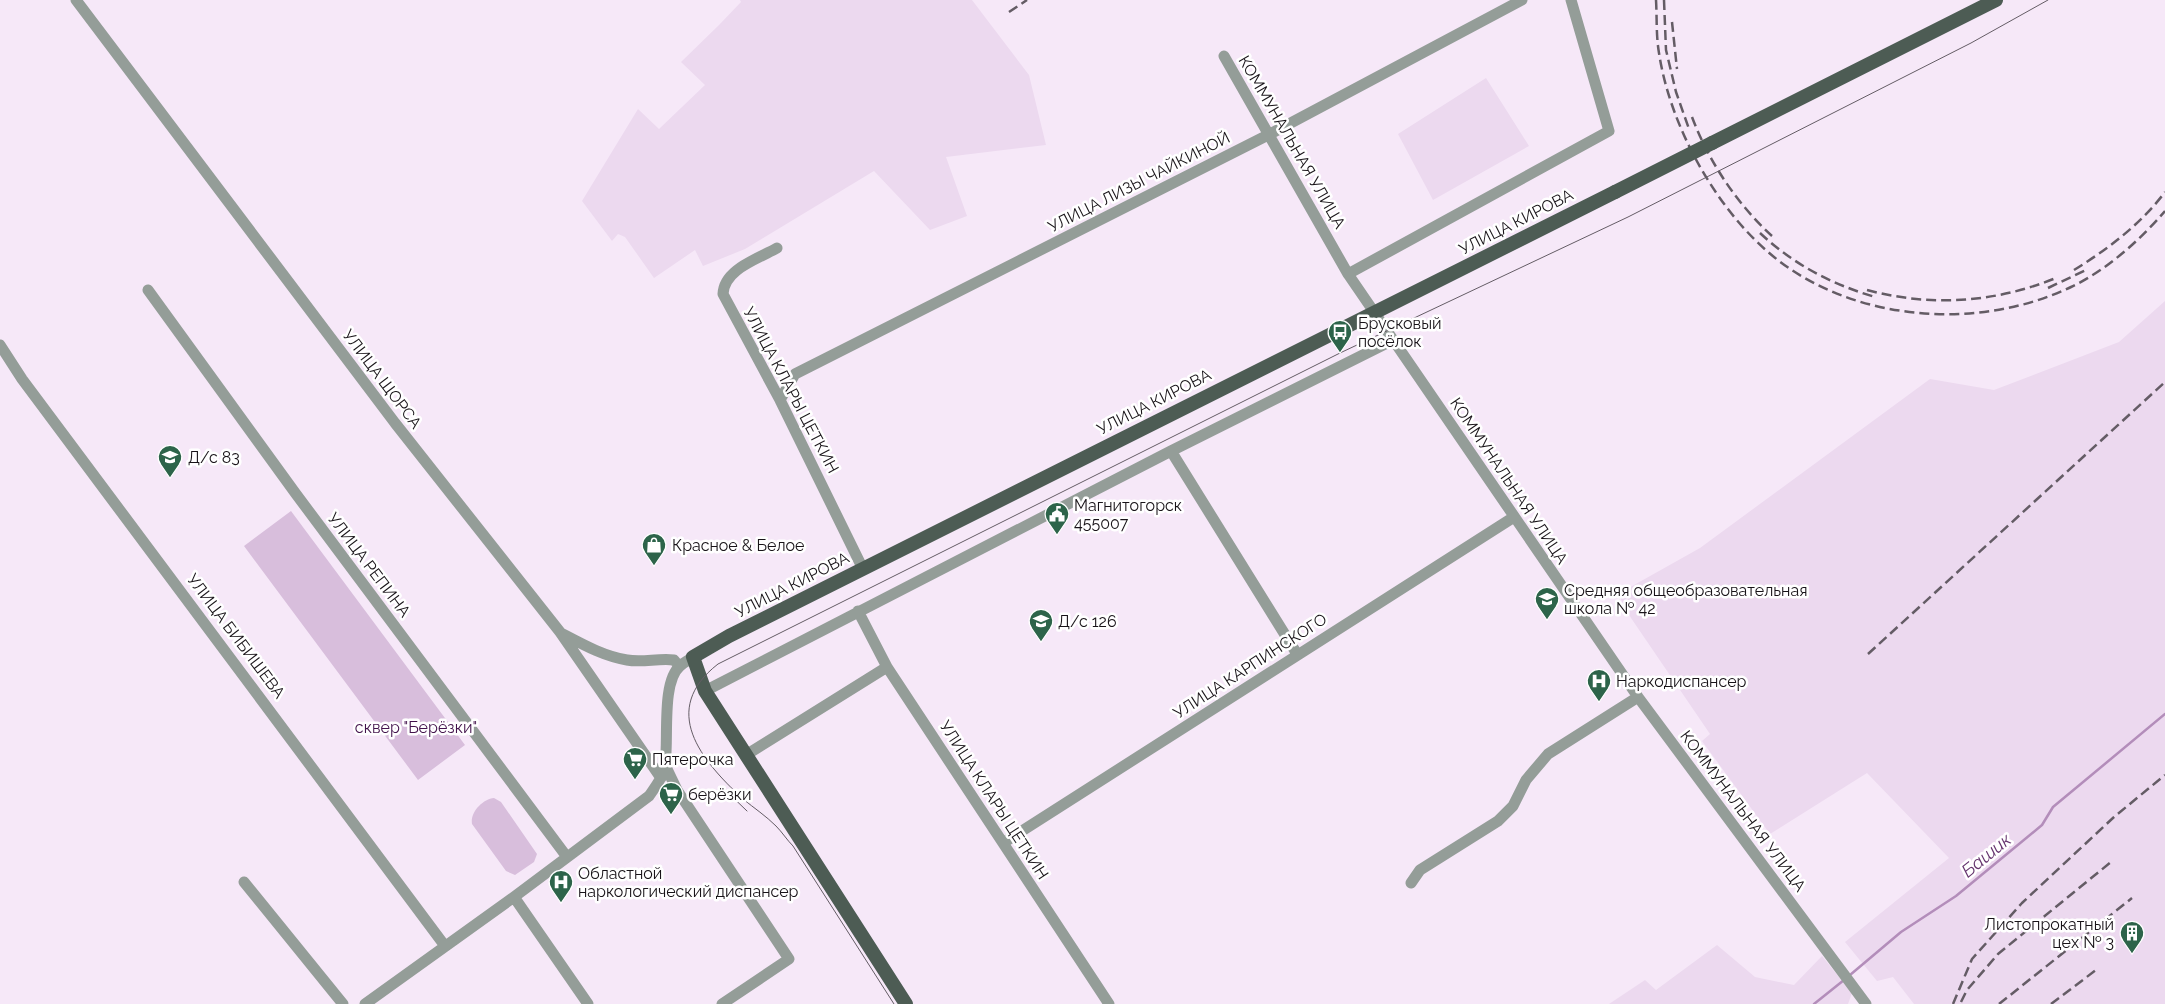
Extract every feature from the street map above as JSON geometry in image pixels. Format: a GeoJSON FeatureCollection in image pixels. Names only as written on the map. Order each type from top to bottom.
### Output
{"type":"FeatureCollection","features":[{"type":"Feature","properties":{"kind":"main road","name":"УЛИЦА КИРОВА"},"geometry":{"type":"LineString","coordinates":[[694,657],[729,636],[1996,0]]}},
{"type":"Feature","properties":{"kind":"main road"},"geometry":{"type":"LineString","coordinates":[[694,657],[705,691],[906,1004]]}},
{"type":"Feature","properties":{"kind":"street","name":"УЛИЦА ЩОРСА"},"geometry":{"type":"LineString","coordinates":[[76,0],[395,423],[560,632],[661,778]]}},
{"type":"Feature","properties":{"kind":"street","name":"УЛИЦА ЛИЗЫ ЧАЙКИНОЙ"},"geometry":{"type":"LineString","coordinates":[[780,400],[795,374],[1270,134],[1522,0]]}},
{"type":"Feature","properties":{"kind":"street"},"geometry":{"type":"LineString","coordinates":[[1348,274],[1609,132],[1572,0]]}},
{"type":"Feature","properties":{"kind":"street"},"geometry":{"type":"LineString","coordinates":[[1577,18],[1580,0]]}},
{"type":"Feature","properties":{"kind":"street","name":"КОММУНАЛЬНАЯ УЛИЦА"},"geometry":{"type":"LineString","coordinates":[[1224,56],[1348,274],[1638,697],[1866,1004]]}},
{"type":"Feature","properties":{"kind":"street","name":"УЛИЦА КЛАРЫ ЦЕТКИН"},"geometry":{"type":"LineString","coordinates":[[777,248],[730,274],[724,286],[723,294],[780,400],[863,569]]}},
{"type":"Feature","properties":{"kind":"street","name":"УЛИЦА РЕПИНА"},"geometry":{"type":"LineString","coordinates":[[148,290],[302,502],[567,857]]}},
{"type":"Feature","properties":{"kind":"street"},"geometry":{"type":"LineString","coordinates":[[705,691],[1171,451],[1393,340]]}},
{"type":"Feature","properties":{"kind":"street","name":"УЛИЦА БИБИШЕВА"},"geometry":{"type":"LineString","coordinates":[[0,346],[22,379],[445,946]]}},
{"type":"Feature","properties":{"kind":"street"},"geometry":{"type":"LineString","coordinates":[[1171,451],[1297,654]]}},
{"type":"Feature","properties":{"kind":"street","name":"УЛИЦА КАРПИНСКОГО"},"geometry":{"type":"LineString","coordinates":[[1003,843],[1514,517]]}},
{"type":"Feature","properties":{"kind":"street","name":"УЛИЦА КЛАРЫ ЦЕТКИН"},"geometry":{"type":"LineString","coordinates":[[858,611],[887,667],[1109,1004]]}},
{"type":"Feature","properties":{"kind":"street"},"geometry":{"type":"LineString","coordinates":[[560,632],[595,651],[628,661],[665,659],[674,660],[679,666]]}},
{"type":"Feature","properties":{"kind":"street"},"geometry":{"type":"LineString","coordinates":[[366,1004],[649,796],[661,778],[665,765],[668,698],[679,666],[694,657]]}},
{"type":"Feature","properties":{"kind":"street"},"geometry":{"type":"LineString","coordinates":[[746,755],[887,667]]}},
{"type":"Feature","properties":{"kind":"street"},"geometry":{"type":"LineString","coordinates":[[1411,883],[1420,870],[1498,820],[1513,806],[1526,780],[1548,754],[1638,697]]}},
{"type":"Feature","properties":{"kind":"street"},"geometry":{"type":"LineString","coordinates":[[665,765],[677,790],[789,959],[722,1004]]}},
{"type":"Feature","properties":{"kind":"street"},"geometry":{"type":"LineString","coordinates":[[244,882],[343,1004]]}},
{"type":"Feature","properties":{"kind":"street"},"geometry":{"type":"LineString","coordinates":[[514,897],[588,1004]]}},
{"type":"Feature","properties":{"kind":"shaded area"},"geometry":{"type":"Polygon","coordinates":[[[740,0],[972,0],[1029,75],[1046,145],[946,157],[967,216],[930,230],[874,171],[745,249],[703,266],[695,250],[654,278],[625,237],[618,234],[612,241],[582,201],[638,109],[659,129],[705,85],[681,62],[741,2],[740,0]]]}},
{"type":"Feature","properties":{"kind":"shaded area"},"geometry":{"type":"Polygon","coordinates":[[[1486,78],[1529,146],[1433,200],[1398,134],[1486,78]]]}},
{"type":"Feature","properties":{"kind":"shaded area"},"geometry":{"type":"Polygon","coordinates":[[[2165,301],[2165,1004],[1914,1004],[1893,977],[1877,981],[1845,942],[1949,858],[1867,773],[1770,834],[1702,741],[1710,734],[1631,618],[1618,594],[1700,548],[1930,379],[1994,390],[2119,342],[2165,301]]]}},
{"type":"Feature","properties":{"kind":"shaded area"},"geometry":{"type":"Polygon","coordinates":[[[1717,945],[1755,977],[1794,985],[1822,956],[1852,993],[1848,1004],[1609,1004],[1645,980],[1656,990],[1717,945]]]}},
{"type":"Feature","properties":{"kind":"green space","name":"сквер \"Берёзки\""},"geometry":{"type":"Polygon","coordinates":[[[291,511],[465,745],[418,780],[244,546],[291,511]]]}},
{"type":"Feature","properties":{"kind":"green space"},"geometry":{"type":"Polygon","coordinates":[[[494,798],[501,802],[537,854],[534,862],[515,875],[506,871],[472,824],[473,815],[478,807],[494,798]]]}},
{"type":"Feature","properties":{"kind":"waterway","name":"Башик"},"geometry":{"type":"LineString","coordinates":[[1850,975],[1901,932],[1956,896],[2042,825],[2053,807],[2165,714]]}},
{"type":"Feature","properties":{"kind":"waterway","name":"Башик"},"geometry":{"type":"LineString","coordinates":[[1814,1004],[1844,980]]}},
{"type":"Feature","properties":{"kind":"tram line"},"geometry":{"type":"LineString","coordinates":[[894,1004],[793,846],[772,822],[727,784],[701,751],[693,734],[689,717],[691,699],[700,681],[718,664],[1340,353],[1628,217],[1971,43],[2048,0]]}},
{"type":"Feature","properties":{"kind":"tram line"},"geometry":{"type":"LineString","coordinates":[[722,787],[747,811]]}},
{"type":"Feature","properties":{"kind":"railway"},"geometry":{"type":"LineString","coordinates":[[1009,12],[1027,0]]}},
{"type":"Feature","properties":{"kind":"railway"},"geometry":{"type":"LineString","coordinates":[[1656,0],[1659,53],[1673,109],[1699,165],[1715,191],[1733,216],[1774,257],[1806,279],[1841,295],[1879,307],[1918,313],[1958,314],[1997,310],[2035,301],[2071,287],[2097,272],[2134,243],[2165,211]]}},
{"type":"Feature","properties":{"kind":"railway"},"geometry":{"type":"LineString","coordinates":[[1664,0],[1666,50],[1676,92],[1689,129]]}},
{"type":"Feature","properties":{"kind":"railway"},"geometry":{"type":"LineString","coordinates":[[1672,22],[1677,69]]}},
{"type":"Feature","properties":{"kind":"railway"},"geometry":{"type":"LineString","coordinates":[[1692,117],[1707,150],[1725,181],[1747,210],[1772,236]]}},
{"type":"Feature","properties":{"kind":"railway"},"geometry":{"type":"LineString","coordinates":[[2074,270],[2135,225],[2165,192]]}},
{"type":"Feature","properties":{"kind":"railway"},"geometry":{"type":"LineString","coordinates":[[1760,233],[1786,254],[1813,272],[1843,286],[1875,297]]}},
{"type":"Feature","properties":{"kind":"railway"},"geometry":{"type":"LineString","coordinates":[[2048,288],[2086,270]]}},
{"type":"Feature","properties":{"kind":"railway"},"geometry":{"type":"LineString","coordinates":[[1867,290],[1915,299],[1962,300],[2009,293],[2056,278]]}},
{"type":"Feature","properties":{"kind":"railway"},"geometry":{"type":"LineString","coordinates":[[1868,654],[2165,382]]}},
{"type":"Feature","properties":{"kind":"railway"},"geometry":{"type":"LineString","coordinates":[[1953,1004],[1972,959],[2022,903],[2114,817],[2165,775]]}},
{"type":"Feature","properties":{"kind":"railway"},"geometry":{"type":"LineString","coordinates":[[1961,1002],[1967,990],[1998,954],[2111,862]]}},
{"type":"Feature","properties":{"kind":"railway"},"geometry":{"type":"LineString","coordinates":[[1999,1004],[2132,898]]}},
{"type":"Feature","properties":{"kind":"railway"},"geometry":{"type":"LineString","coordinates":[[2051,1004],[2096,970]]}},
{"type":"Feature","properties":{"kind":"place","name":"Брусковый посёлок"},"geometry":{"type":"Point","coordinates":[1340,353]}},
{"type":"Feature","properties":{"kind":"place","name":"Д/с 83"},"geometry":{"type":"Point","coordinates":[170,478]}},
{"type":"Feature","properties":{"kind":"place","name":"Магнитогорск 455007"},"geometry":{"type":"Point","coordinates":[1057,535]}},
{"type":"Feature","properties":{"kind":"place","name":"Красное & Белое"},"geometry":{"type":"Point","coordinates":[654,566]}},
{"type":"Feature","properties":{"kind":"place","name":"Средняя общеобразовательная школа № 42"},"geometry":{"type":"Point","coordinates":[1547,620]}},
{"type":"Feature","properties":{"kind":"place","name":"Д/с 126"},"geometry":{"type":"Point","coordinates":[1041,642]}},
{"type":"Feature","properties":{"kind":"place","name":"Наркодиспансер"},"geometry":{"type":"Point","coordinates":[1599,702]}},
{"type":"Feature","properties":{"kind":"place","name":"Пятерочка"},"geometry":{"type":"Point","coordinates":[635,780]}},
{"type":"Feature","properties":{"kind":"place","name":"берёзки"},"geometry":{"type":"Point","coordinates":[671,815]}},
{"type":"Feature","properties":{"kind":"place","name":"Областной наркологический диспансер"},"geometry":{"type":"Point","coordinates":[561,903]}},
{"type":"Feature","properties":{"kind":"place","name":"Листопрокатный цех № 3"},"geometry":{"type":"Point","coordinates":[2132,954]}}]}
